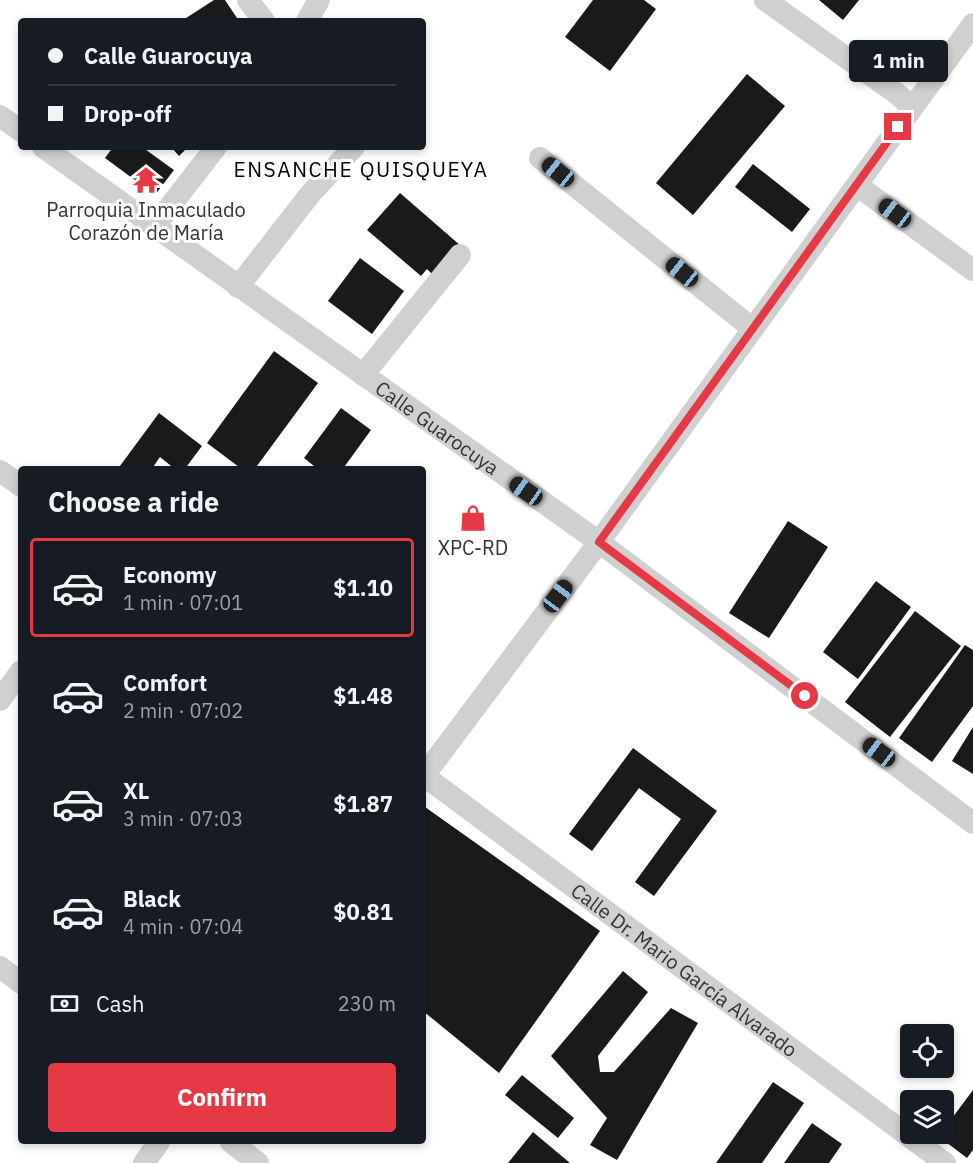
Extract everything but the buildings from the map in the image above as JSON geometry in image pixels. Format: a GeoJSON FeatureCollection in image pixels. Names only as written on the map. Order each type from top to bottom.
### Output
{"type":"FeatureCollection","features":[{"type":"Feature","properties":{"kind":"street"},"geometry":{"type":"LineString","coordinates":[[248,0],[262,18]]}},
{"type":"Feature","properties":{"kind":"street"},"geometry":{"type":"LineString","coordinates":[[309,18],[319,0]]}},
{"type":"Feature","properties":{"kind":"street"},"geometry":{"type":"LineString","coordinates":[[765,0],[896,93],[912,107]]}},
{"type":"Feature","properties":{"kind":"street"},"geometry":{"type":"LineString","coordinates":[[426,772],[599,542],[973,24]]}},
{"type":"Feature","properties":{"kind":"street"},"geometry":{"type":"LineString","coordinates":[[0,116],[18,129]]}},
{"type":"Feature","properties":{"kind":"street","name":"Calle Guarocuya"},"geometry":{"type":"LineString","coordinates":[[47,150],[599,542],[973,823]]}},
{"type":"Feature","properties":{"kind":"street"},"geometry":{"type":"LineString","coordinates":[[154,227],[214,150]]}},
{"type":"Feature","properties":{"kind":"street"},"geometry":{"type":"LineString","coordinates":[[238,287],[311,193],[351,150]]}},
{"type":"Feature","properties":{"kind":"street"},"geometry":{"type":"LineString","coordinates":[[540,158],[753,329]]}},
{"type":"Feature","properties":{"kind":"street"},"geometry":{"type":"LineString","coordinates":[[858,186],[973,270]]}},
{"type":"Feature","properties":{"kind":"street"},"geometry":{"type":"LineString","coordinates":[[363,375],[460,255]]}},
{"type":"Feature","properties":{"kind":"street"},"geometry":{"type":"LineString","coordinates":[[0,471],[18,484]]}},
{"type":"Feature","properties":{"kind":"street"},"geometry":{"type":"LineString","coordinates":[[0,700],[18,675]]}},
{"type":"Feature","properties":{"kind":"street","name":"Calle Dr. Mario García Alvarado"},"geometry":{"type":"LineString","coordinates":[[426,778],[945,1163]]}},
{"type":"Feature","properties":{"kind":"street"},"geometry":{"type":"LineString","coordinates":[[0,967],[18,980]]}},
{"type":"Feature","properties":{"kind":"street"},"geometry":{"type":"LineString","coordinates":[[144,1163],[158,1144]]}},
{"type":"Feature","properties":{"kind":"street"},"geometry":{"type":"LineString","coordinates":[[234,1144],[258,1163]]}},
{"type":"Feature","properties":{"kind":"place","name":"Parroquia Inmaculado Corazón de María"},"geometry":{"type":"Point","coordinates":[146,180]}},
{"type":"Feature","properties":{"kind":"place","name":"XPC-RD"},"geometry":{"type":"Point","coordinates":[473,518]}},
{"type":"Feature","properties":{"kind":"district","name":"ENSANCHE QUISQUEYA"},"geometry":{"type":"Point","coordinates":[361,169]}},
{"type":"Feature","properties":{"kind":"route"},"geometry":{"type":"LineString","coordinates":[[805,696],[599,542],[858,186],[898,127]]}}]}
